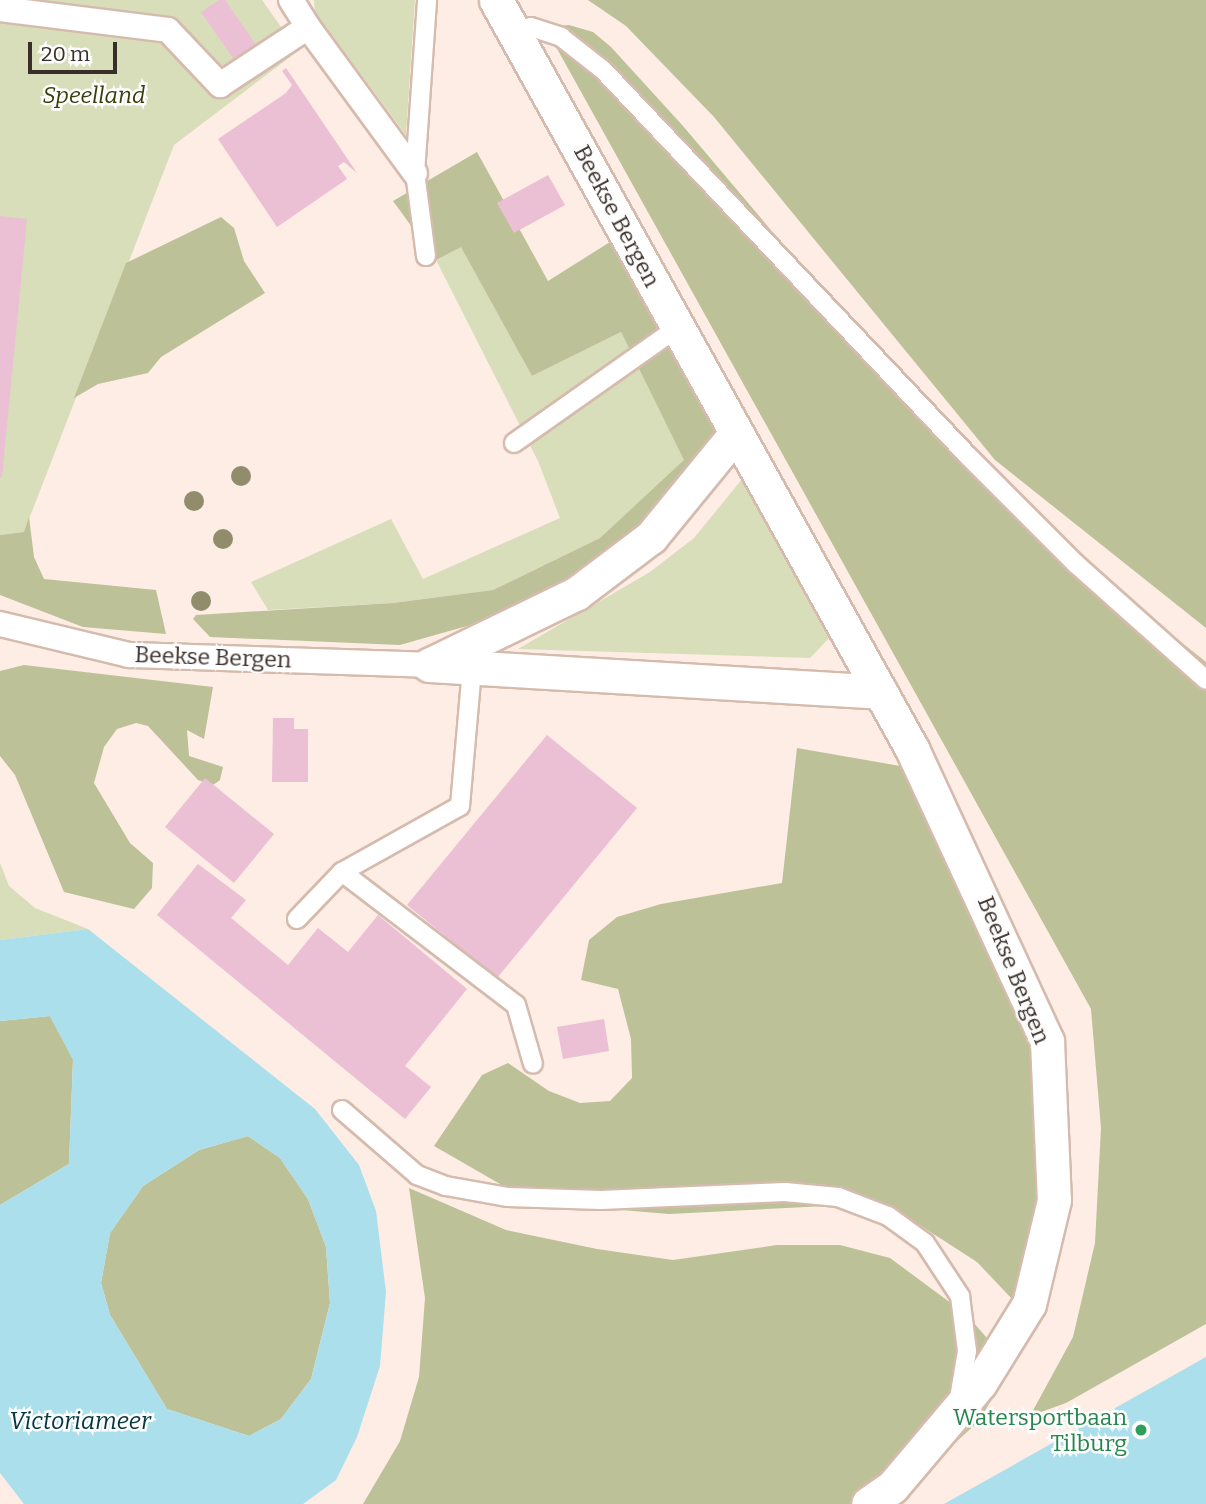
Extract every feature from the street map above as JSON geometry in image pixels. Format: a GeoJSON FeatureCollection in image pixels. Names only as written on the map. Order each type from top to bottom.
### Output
{"type":"FeatureCollection","features":[{"type":"Feature","properties":{"kind":"street"},"geometry":{"type":"LineString","coordinates":[[291,0],[307,27],[415,173]]}},
{"type":"Feature","properties":{"kind":"street","name":"Beekse Bergen"},"geometry":{"type":"LineString","coordinates":[[496,0],[880,692],[984,895],[1047,1041],[1054,1199],[1029,1304],[957,1409],[892,1488],[868,1504]]}},
{"type":"Feature","properties":{"kind":"street"},"geometry":{"type":"LineString","coordinates":[[0,9],[168,30],[220,85],[307,27]]}},
{"type":"Feature","properties":{"kind":"street","name":"Beekse Bergen"},"geometry":{"type":"LineString","coordinates":[[429,665],[576,593],[651,537],[736,433]]}},
{"type":"Feature","properties":{"kind":"street","name":"Beekse Bergen"},"geometry":{"type":"LineString","coordinates":[[0,624],[129,655],[429,665],[880,692]]}},
{"type":"Feature","properties":{"kind":"lane"},"geometry":{"type":"LineString","coordinates":[[426,256],[415,173],[427,0]]}},
{"type":"Feature","properties":{"kind":"lane"},"geometry":{"type":"LineString","coordinates":[[515,31],[531,27],[561,37],[596,62],[968,456],[1076,564],[1206,680]]}},
{"type":"Feature","properties":{"kind":"lane"},"geometry":{"type":"LineString","coordinates":[[514,443],[677,328]]}},
{"type":"Feature","properties":{"kind":"lane"},"geometry":{"type":"LineString","coordinates":[[297,919],[342,872],[460,806],[472,668]]}},
{"type":"Feature","properties":{"kind":"lane"},"geometry":{"type":"LineString","coordinates":[[342,872],[516,1005],[533,1063]]}},
{"type":"Feature","properties":{"kind":"lane"},"geometry":{"type":"LineString","coordinates":[[342,1110],[417,1175],[446,1186],[508,1197],[601,1200],[785,1192],[838,1197],[888,1216],[925,1243],[960,1296],[967,1351],[957,1409]]}},
{"type":"Feature","properties":{"kind":"green space","name":"Speelland"},"geometry":{"type":"Polygon","coordinates":[[[0,0],[262,0],[298,51],[174,145],[24,532],[0,535],[0,0]]]}},
{"type":"Feature","properties":{"kind":"green space"},"geometry":{"type":"Polygon","coordinates":[[[314,0],[415,0],[406,135],[315,12],[314,0]]]}},
{"type":"Feature","properties":{"kind":"green space"},"geometry":{"type":"Polygon","coordinates":[[[588,0],[1206,0],[1206,628],[995,460],[714,117],[626,26],[588,0]]]}},
{"type":"Feature","properties":{"kind":"green space"},"geometry":{"type":"Polygon","coordinates":[[[569,25],[593,32],[611,47],[683,126],[836,307],[906,402],[977,480],[1206,662],[1206,1324],[1066,1403],[1030,1416],[1073,1337],[1095,1243],[1101,1128],[1091,1009],[545,27],[569,25]]]}},
{"type":"Feature","properties":{"kind":"green space"},"geometry":{"type":"Polygon","coordinates":[[[477,152],[548,281],[610,242],[724,444],[651,523],[592,570],[481,622],[400,645],[210,637],[193,619],[196,615],[393,603],[493,590],[600,538],[684,460],[621,332],[532,376],[461,247],[436,260],[393,201],[477,152]]]}},
{"type":"Feature","properties":{"kind":"green space"},"geometry":{"type":"Polygon","coordinates":[[[221,217],[234,228],[244,261],[265,293],[161,357],[148,373],[98,384],[74,398],[126,263],[221,217]]]}},
{"type":"Feature","properties":{"kind":"green space"},"geometry":{"type":"Polygon","coordinates":[[[461,246],[532,376],[621,332],[685,460],[600,538],[493,590],[393,603],[268,610],[251,582],[391,519],[423,579],[560,518],[538,461],[436,260],[461,246]]]}},
{"type":"Feature","properties":{"kind":"green space"},"geometry":{"type":"Polygon","coordinates":[[[743,478],[832,635],[810,658],[518,649],[650,572],[694,538],[743,478]]]}},
{"type":"Feature","properties":{"kind":"green space"},"geometry":{"type":"Polygon","coordinates":[[[29,517],[34,557],[44,579],[156,590],[166,634],[83,627],[0,595],[0,535],[24,532],[29,517]]]}},
{"type":"Feature","properties":{"kind":"green space"},"geometry":{"type":"Polygon","coordinates":[[[24,665],[213,687],[204,739],[187,730],[189,756],[223,767],[220,780],[213,785],[198,780],[148,726],[136,723],[117,729],[104,747],[94,783],[130,843],[153,863],[152,888],[134,909],[64,892],[15,775],[0,756],[0,671],[24,665]]]}},
{"type":"Feature","properties":{"kind":"green space"},"geometry":{"type":"Polygon","coordinates":[[[797,748],[906,767],[973,885],[1041,1072],[1050,1152],[1030,1318],[977,1262],[901,1213],[864,1204],[669,1214],[585,1207],[507,1188],[434,1146],[482,1075],[508,1063],[549,1091],[580,1103],[610,1101],[632,1078],[631,1039],[618,989],[581,980],[589,940],[617,917],[661,904],[782,883],[797,748]]]}},
{"type":"Feature","properties":{"kind":"green space"},"geometry":{"type":"Polygon","coordinates":[[[0,863],[9,886],[35,908],[88,929],[0,940],[0,863]]]}},
{"type":"Feature","properties":{"kind":"green space"},"geometry":{"type":"Polygon","coordinates":[[[50,1016],[73,1059],[69,1164],[0,1205],[0,1021],[50,1016]]]}},
{"type":"Feature","properties":{"kind":"green space"},"geometry":{"type":"Polygon","coordinates":[[[248,1136],[280,1158],[308,1199],[326,1247],[330,1303],[311,1379],[281,1419],[249,1436],[167,1409],[110,1315],[101,1283],[110,1233],[143,1186],[199,1150],[248,1136]]]}},
{"type":"Feature","properties":{"kind":"green space"},"geometry":{"type":"Polygon","coordinates":[[[409,1188],[506,1230],[597,1249],[673,1260],[777,1245],[840,1245],[890,1258],[967,1315],[1011,1366],[979,1421],[922,1473],[870,1504],[363,1504],[400,1441],[419,1377],[425,1298],[409,1188]]]}},
{"type":"Feature","properties":{"kind":"water","name":"Victoriameer"},"geometry":{"type":"Polygon","coordinates":[[[88,929],[315,1109],[359,1165],[376,1211],[386,1292],[380,1366],[357,1437],[336,1480],[303,1504],[24,1504],[0,1473],[0,1205],[69,1164],[73,1060],[50,1016],[0,1021],[0,940],[88,929]],[[248,1136],[199,1150],[143,1186],[110,1233],[101,1283],[110,1315],[167,1409],[249,1436],[281,1419],[311,1379],[330,1303],[326,1247],[308,1199],[280,1158],[248,1136]]]}},
{"type":"Feature","properties":{"kind":"water","name":"Watersportbaan Tilburg"},"geometry":{"type":"Polygon","coordinates":[[[1206,1357],[1206,1504],[944,1504],[1206,1357]]]}},
{"type":"Feature","properties":{"kind":"building"},"geometry":{"type":"Polygon","coordinates":[[[219,0],[225,0],[259,49],[237,64],[201,12],[219,0]]]}},
{"type":"Feature","properties":{"kind":"building"},"geometry":{"type":"Polygon","coordinates":[[[286,68],[357,173],[344,162],[338,166],[347,179],[277,227],[218,139],[286,93],[292,85],[282,71],[286,68]]]}},
{"type":"Feature","properties":{"kind":"building"},"geometry":{"type":"Polygon","coordinates":[[[548,175],[565,205],[514,233],[497,203],[548,175]]]}},
{"type":"Feature","properties":{"kind":"building"},"geometry":{"type":"Polygon","coordinates":[[[0,216],[27,219],[2,477],[0,477],[0,216]]]}},
{"type":"Feature","properties":{"kind":"building"},"geometry":{"type":"Polygon","coordinates":[[[273,718],[294,718],[294,729],[308,729],[308,782],[272,782],[273,718]]]}},
{"type":"Feature","properties":{"kind":"building"},"geometry":{"type":"Polygon","coordinates":[[[547,735],[637,808],[497,978],[407,905],[547,735]]]}},
{"type":"Feature","properties":{"kind":"building"},"geometry":{"type":"Polygon","coordinates":[[[205,778],[274,834],[234,883],[165,827],[205,778]]]}},
{"type":"Feature","properties":{"kind":"building"},"geometry":{"type":"Polygon","coordinates":[[[198,864],[246,900],[231,918],[288,965],[318,928],[348,952],[378,915],[467,989],[405,1066],[431,1087],[405,1119],[157,915],[198,864]]]}},
{"type":"Feature","properties":{"kind":"building"},"geometry":{"type":"Polygon","coordinates":[[[604,1019],[609,1051],[563,1059],[557,1027],[604,1019]]]}},
{"type":"Feature","properties":{"kind":"place","name":"Watersportbaan Tilburg"},"geometry":{"type":"Point","coordinates":[1141,1430]}}]}
